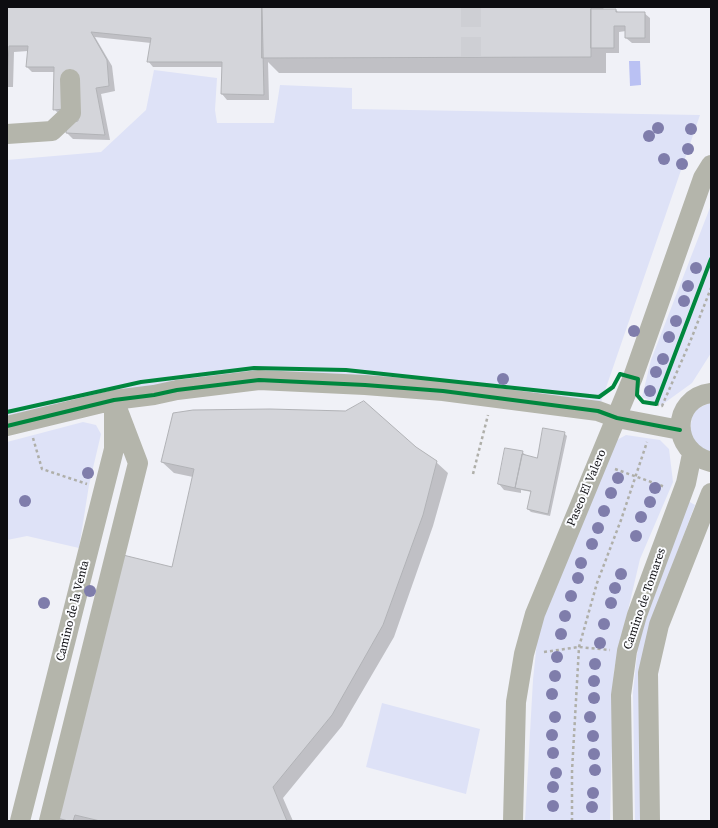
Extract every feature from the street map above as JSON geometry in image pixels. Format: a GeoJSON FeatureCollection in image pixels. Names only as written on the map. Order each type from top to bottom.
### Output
{"type":"FeatureCollection","features":[{"type":"Feature","properties":{"kind":"street"},"geometry":{"type":"LineString","coordinates":[[7,134],[52,131],[72,113],[70,79]]}},
{"type":"Feature","properties":{"kind":"street","name":"Paseo El Valero"},"geometry":{"type":"LineString","coordinates":[[513,821],[516,702],[524,654],[535,614],[617,418],[633,377],[703,178],[711,165]]}},
{"type":"Feature","properties":{"kind":"street"},"geometry":{"type":"LineString","coordinates":[[7,426],[114,400],[154,395],[177,390],[260,380],[365,385],[443,391],[598,411],[617,418],[680,430]]}},
{"type":"Feature","properties":{"kind":"street"},"geometry":{"type":"LineString","coordinates":[[710,392],[695,400],[684,410],[680,430],[682,439],[692,454],[702,460],[711,462]]}},
{"type":"Feature","properties":{"kind":"street"},"geometry":{"type":"LineString","coordinates":[[49,821],[138,463],[114,400]]}},
{"type":"Feature","properties":{"kind":"street","name":"Camino de la Venta"},"geometry":{"type":"LineString","coordinates":[[20,821],[114,449],[114,400]]}},
{"type":"Feature","properties":{"kind":"street"},"geometry":{"type":"LineString","coordinates":[[112,456],[125,452],[138,463]]}},
{"type":"Feature","properties":{"kind":"street","name":"Camino de Tomares"},"geometry":{"type":"LineString","coordinates":[[623,821],[622,695],[626,651],[637,615],[682,494],[692,454]]}},
{"type":"Feature","properties":{"kind":"street","name":"Camino de Tomares"},"geometry":{"type":"LineString","coordinates":[[650,821],[648,672],[659,625],[711,493]]}},
{"type":"Feature","properties":{"kind":"path"},"geometry":{"type":"LineString","coordinates":[[649,403],[662,406],[690,342],[711,288]]}},
{"type":"Feature","properties":{"kind":"path"},"geometry":{"type":"LineString","coordinates":[[474,474],[493,397]]}},
{"type":"Feature","properties":{"kind":"path"},"geometry":{"type":"LineString","coordinates":[[656,404],[659,397]]}},
{"type":"Feature","properties":{"kind":"path"},"geometry":{"type":"LineString","coordinates":[[27,421],[42,469],[104,489]]}},
{"type":"Feature","properties":{"kind":"path"},"geometry":{"type":"LineString","coordinates":[[572,821],[572,771],[578,647],[597,583],[637,476],[649,436]]}},
{"type":"Feature","properties":{"kind":"path"},"geometry":{"type":"LineString","coordinates":[[597,463],[637,476],[682,494]]}},
{"type":"Feature","properties":{"kind":"path"},"geometry":{"type":"LineString","coordinates":[[524,654],[578,647],[626,651]]}},
{"type":"Feature","properties":{"kind":"shaded area"},"geometry":{"type":"Polygon","coordinates":[[[154,70],[217,78],[215,110],[217,123],[274,123],[280,85],[352,88],[352,109],[700,115],[598,411],[259,380],[7,426],[7,160],[101,152],[146,110],[154,70]]]}},
{"type":"Feature","properties":{"kind":"shaded area"},"geometry":{"type":"Polygon","coordinates":[[[711,205],[711,353],[692,383],[662,406],[642,397],[651,360],[711,205]]]}},
{"type":"Feature","properties":{"kind":"shaded area"},"geometry":{"type":"Polygon","coordinates":[[[711,402],[711,452],[698,446],[690,432],[692,416],[697,409],[711,402]]]}},
{"type":"Feature","properties":{"kind":"shaded area"},"geometry":{"type":"Polygon","coordinates":[[[83,422],[96,425],[101,434],[89,485],[79,548],[27,536],[7,540],[7,442],[83,422]]]}},
{"type":"Feature","properties":{"kind":"shaded area"},"geometry":{"type":"Polygon","coordinates":[[[626,435],[660,440],[669,449],[673,482],[640,559],[614,670],[610,821],[525,821],[533,680],[540,612],[617,440],[626,435]]]}},
{"type":"Feature","properties":{"kind":"shaded area"},"geometry":{"type":"Polygon","coordinates":[[[688,501],[695,505],[657,606],[642,821],[635,821],[633,692],[638,646],[649,607],[688,501]]]}},
{"type":"Feature","properties":{"kind":"shaded area"},"geometry":{"type":"Polygon","coordinates":[[[382,703],[480,729],[466,794],[366,767],[382,703]]]}},
{"type":"Feature","properties":{"kind":"water"},"geometry":{"type":"Polygon","coordinates":[[[629,61],[640,61],[641,85],[630,86],[629,61]]]}},
{"type":"Feature","properties":{"kind":"building"},"geometry":{"type":"Polygon","coordinates":[[[7,7],[262,7],[264,95],[221,94],[222,62],[147,62],[151,38],[91,32],[107,60],[109,86],[96,88],[105,135],[66,133],[67,123],[78,121],[76,73],[64,109],[53,110],[54,67],[26,67],[28,46],[9,46],[7,81],[7,7]]]}},
{"type":"Feature","properties":{"kind":"building"},"geometry":{"type":"Polygon","coordinates":[[[262,7],[591,7],[591,57],[262,58],[262,7]]]}},
{"type":"Feature","properties":{"kind":"building"},"geometry":{"type":"Polygon","coordinates":[[[591,9],[616,9],[616,12],[645,12],[645,38],[625,38],[625,26],[614,26],[614,48],[591,48],[591,9]]]}},
{"type":"Feature","properties":{"kind":"building"},"geometry":{"type":"Polygon","coordinates":[[[364,401],[416,447],[437,461],[423,515],[383,625],[332,715],[273,787],[287,821],[100,821],[75,815],[73,821],[68,821],[54,817],[123,555],[172,567],[194,469],[161,462],[173,413],[193,410],[270,409],[345,411],[364,401]]]}},
{"type":"Feature","properties":{"kind":"building"},"geometry":{"type":"Polygon","coordinates":[[[543,428],[565,432],[548,514],[527,509],[531,491],[515,488],[522,454],[537,458],[543,428]]]}},
{"type":"Feature","properties":{"kind":"building"},"geometry":{"type":"Polygon","coordinates":[[[505,448],[523,451],[515,488],[498,484],[505,448]]]}},
{"type":"Feature","properties":{"kind":"tunnel"},"geometry":{"type":"LineString","coordinates":[[471,7],[471,57]]}},
{"type":"Feature","properties":{"kind":"cycle path"},"geometry":{"type":"LineString","coordinates":[[7,412],[141,382],[254,368],[346,370],[599,397],[613,387],[620,374],[638,379],[637,395],[643,402],[656,404],[711,259]]}},
{"type":"Feature","properties":{"kind":"cycle path"},"geometry":{"type":"LineString","coordinates":[[7,426],[114,400],[154,395],[177,390],[259,380],[365,385],[443,391],[598,411],[617,418],[680,430]]}}]}
